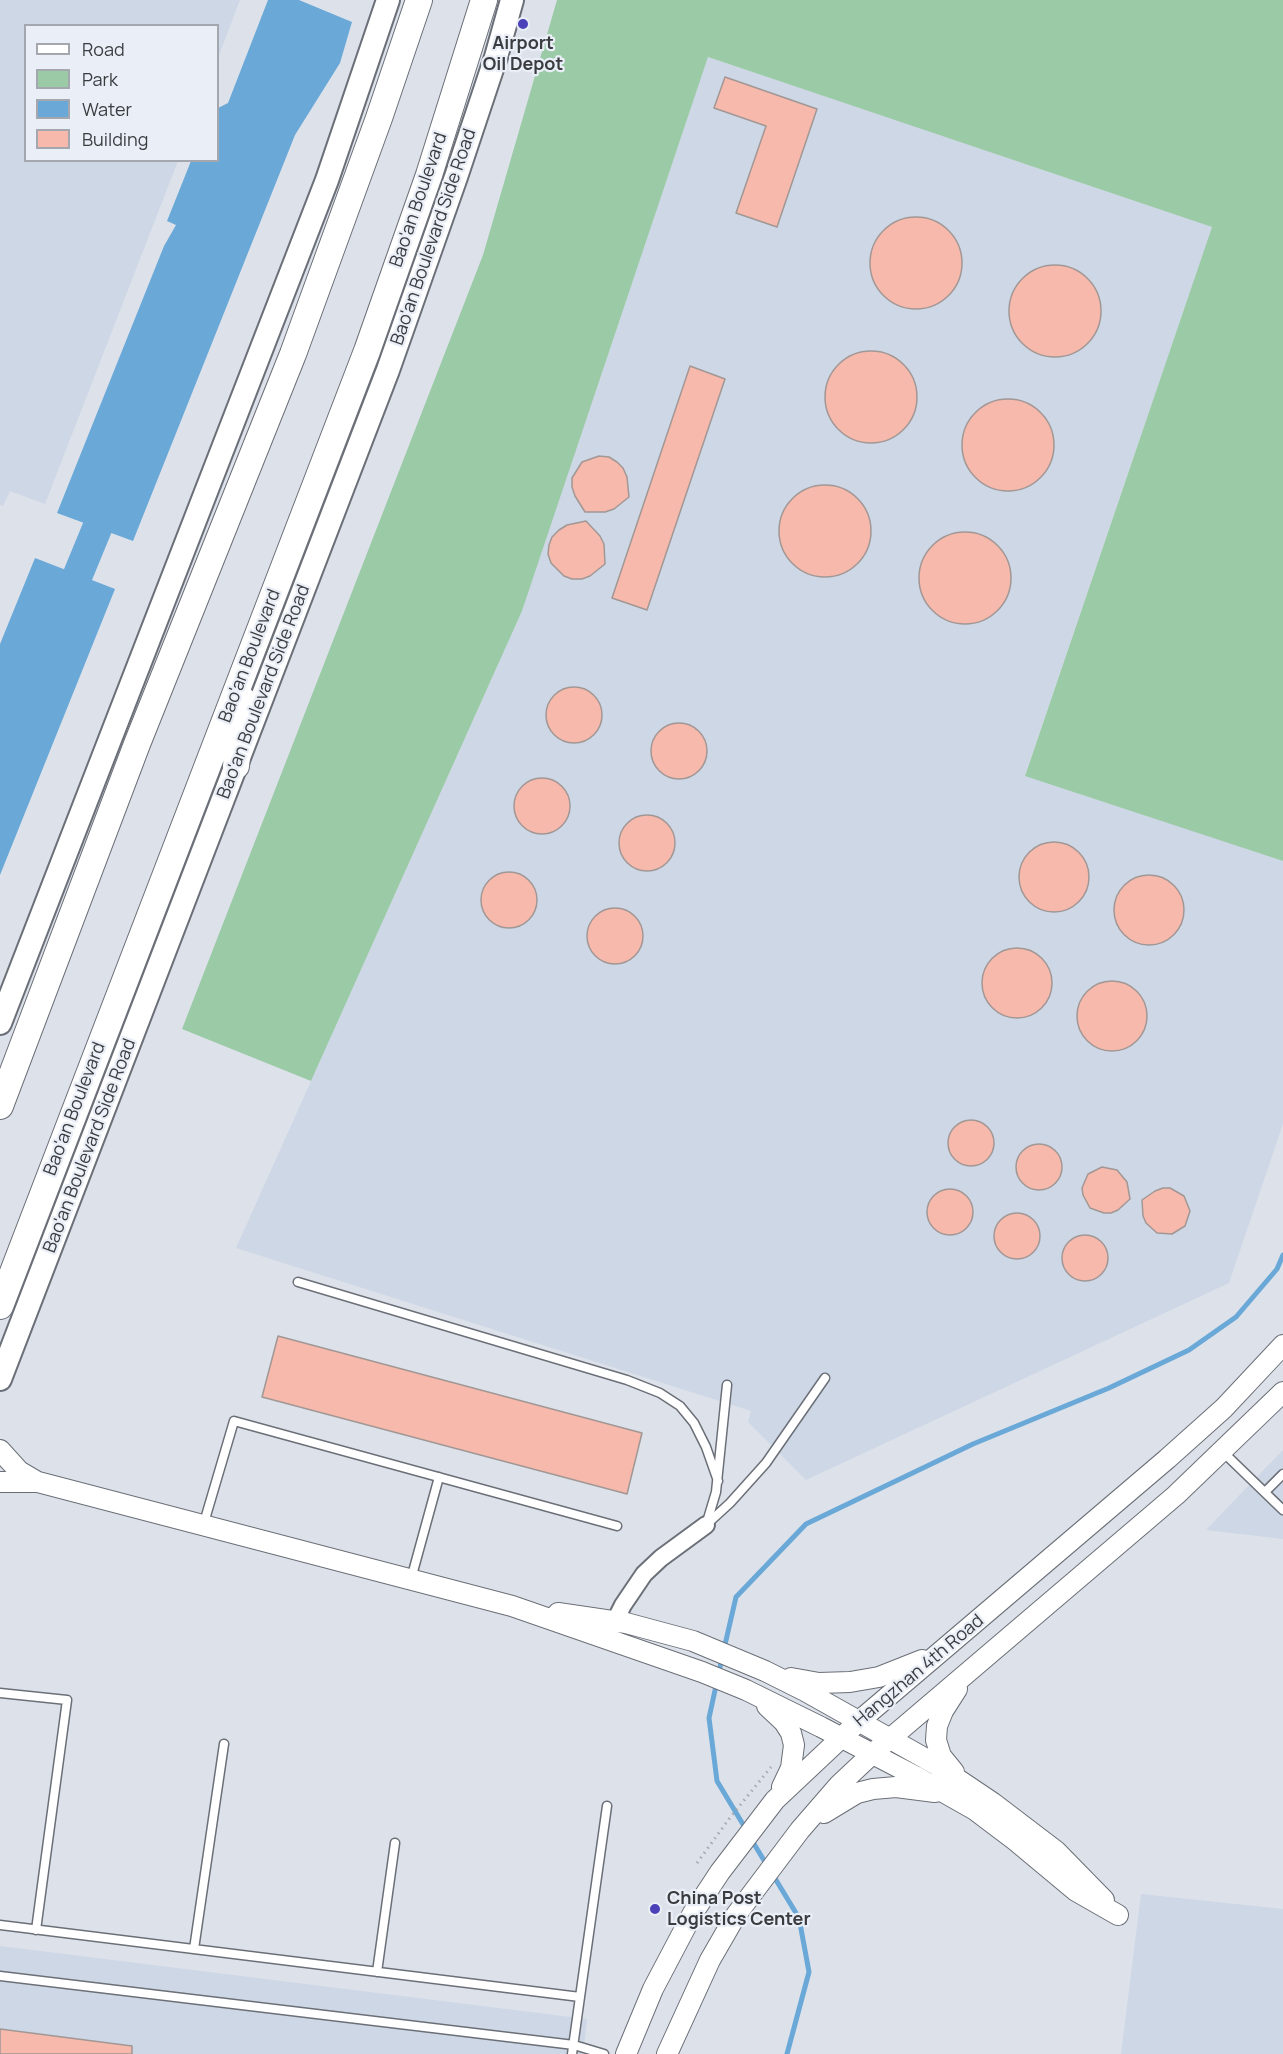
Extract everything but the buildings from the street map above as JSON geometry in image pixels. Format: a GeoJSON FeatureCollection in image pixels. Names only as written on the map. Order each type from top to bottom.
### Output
{"type":"FeatureCollection","features":[{"type":"Feature","properties":{"kind":"main road"},"geometry":{"type":"LineString","coordinates":[[0,1023],[327,180],[388,0]]}},
{"type":"Feature","properties":{"kind":"main road"},"geometry":{"type":"LineString","coordinates":[[0,1106],[137,744],[292,354],[375,129],[419,0]]}},
{"type":"Feature","properties":{"kind":"main road","name":"Bao'an Boulevard"},"geometry":{"type":"LineString","coordinates":[[0,1306],[367,351],[429,175],[484,0]]}},
{"type":"Feature","properties":{"kind":"main road","name":"Bao'an Boulevard Side Road"},"geometry":{"type":"LineString","coordinates":[[0,1379],[388,370],[456,177],[513,0]]}},
{"type":"Feature","properties":{"kind":"main road"},"geometry":{"type":"LineString","coordinates":[[236,765],[247,666]]}},
{"type":"Feature","properties":{"kind":"main road"},"geometry":{"type":"LineString","coordinates":[[0,1067],[45,988]]}},
{"type":"Feature","properties":{"kind":"street","name":"Hangzhan 4th Road"},"geometry":{"type":"LineString","coordinates":[[626,2054],[653,1989],[693,1913],[775,1800],[858,1722],[1224,1408],[1283,1345]]}},
{"type":"Feature","properties":{"kind":"street","name":"Hangzhan 4th Road"},"geometry":{"type":"LineString","coordinates":[[667,2054],[710,1960],[736,1915],[800,1830],[846,1778],[1176,1495],[1283,1392]]}},
{"type":"Feature","properties":{"kind":"street"},"geometry":{"type":"LineString","coordinates":[[0,1450],[19,1471],[38,1482]]}},
{"type":"Feature","properties":{"kind":"street"},"geometry":{"type":"LineString","coordinates":[[0,1482],[38,1482],[512,1606],[746,1690],[872,1754],[954,1788],[1022,1824],[1056,1851],[1118,1915],[1076,1891],[975,1810],[954,1788],[935,1764],[765,1671],[693,1641],[659,1631],[615,1621],[512,1606]]}},
{"type":"Feature","properties":{"kind":"street"},"geometry":{"type":"LineString","coordinates":[[615,1621],[644,1574],[660,1558],[706,1525]]}},
{"type":"Feature","properties":{"kind":"street"},"geometry":{"type":"LineString","coordinates":[[765,1671],[819,1683],[850,1682],[879,1677],[941,1651]]}},
{"type":"Feature","properties":{"kind":"street"},"geometry":{"type":"LineString","coordinates":[[954,1788],[936,1740],[937,1726],[954,1694],[978,1664]]}},
{"type":"Feature","properties":{"kind":"street"},"geometry":{"type":"LineString","coordinates":[[746,1690],[773,1711],[791,1733],[794,1756],[791,1768],[775,1800]]}},
{"type":"Feature","properties":{"kind":"street"},"geometry":{"type":"LineString","coordinates":[[800,1830],[838,1803],[857,1793],[873,1789],[954,1788]]}},
{"type":"Feature","properties":{"kind":"lane"},"geometry":{"type":"LineString","coordinates":[[298,1282],[627,1380],[660,1394],[680,1406],[694,1424],[706,1447],[718,1481]]}},
{"type":"Feature","properties":{"kind":"lane"},"geometry":{"type":"LineString","coordinates":[[706,1525],[730,1503],[766,1463],[825,1377]]}},
{"type":"Feature","properties":{"kind":"lane"},"geometry":{"type":"LineString","coordinates":[[706,1525],[718,1481],[727,1384]]}},
{"type":"Feature","properties":{"kind":"lane"},"geometry":{"type":"LineString","coordinates":[[203,1526],[234,1421],[617,1526]]}},
{"type":"Feature","properties":{"kind":"lane"},"geometry":{"type":"LineString","coordinates":[[1223,1452],[1283,1509]]}},
{"type":"Feature","properties":{"kind":"lane"},"geometry":{"type":"LineString","coordinates":[[1265,1492],[1283,1474]]}},
{"type":"Feature","properties":{"kind":"lane"},"geometry":{"type":"LineString","coordinates":[[411,1580],[439,1477]]}},
{"type":"Feature","properties":{"kind":"lane"},"geometry":{"type":"LineString","coordinates":[[0,1693],[67,1700],[36,1930]]}},
{"type":"Feature","properties":{"kind":"lane"},"geometry":{"type":"LineString","coordinates":[[194,1949],[224,1744]]}},
{"type":"Feature","properties":{"kind":"lane"},"geometry":{"type":"LineString","coordinates":[[573,2049],[607,1806]]}},
{"type":"Feature","properties":{"kind":"lane"},"geometry":{"type":"LineString","coordinates":[[377,1972],[395,1843]]}},
{"type":"Feature","properties":{"kind":"lane"},"geometry":{"type":"LineString","coordinates":[[0,1925],[580,1997]]}},
{"type":"Feature","properties":{"kind":"lane"},"geometry":{"type":"LineString","coordinates":[[0,1976],[604,2054]]}},
{"type":"Feature","properties":{"kind":"path"},"geometry":{"type":"LineString","coordinates":[[697,1863],[729,1818],[762,1778]]}},
{"type":"Feature","properties":{"kind":"shaded area"},"geometry":{"type":"Polygon","coordinates":[[[0,0],[240,0],[219,55],[219,24],[24,24],[24,162],[178,162],[45,504],[10,491],[3,506],[0,505],[0,0]]]}},
{"type":"Feature","properties":{"kind":"shaded area"},"geometry":{"type":"Polygon","coordinates":[[[708,57],[1212,227],[1025,775],[1283,861],[1283,1124],[1229,1283],[806,1480],[748,1422],[751,1411],[236,1248],[522,611],[708,57]]]}},
{"type":"Feature","properties":{"kind":"shaded area"},"geometry":{"type":"Polygon","coordinates":[[[1283,1450],[1283,1539],[1206,1530],[1250,1484],[1283,1450]]]}},
{"type":"Feature","properties":{"kind":"shaded area"},"geometry":{"type":"Polygon","coordinates":[[[1141,1894],[1283,1909],[1283,2054],[1121,2054],[1141,1894]]]}},
{"type":"Feature","properties":{"kind":"shaded area"},"geometry":{"type":"Polygon","coordinates":[[[0,1946],[587,2019],[583,2054],[0,2054],[0,1946]]]}},
{"type":"Feature","properties":{"kind":"green space"},"geometry":{"type":"Polygon","coordinates":[[[557,0],[1283,0],[1283,861],[1025,776],[1212,227],[708,57],[522,611],[311,1081],[182,1029],[483,255],[557,0]]]}},
{"type":"Feature","properties":{"kind":"water"},"geometry":{"type":"Polygon","coordinates":[[[268,0],[299,0],[352,22],[340,63],[295,135],[133,541],[57,513],[164,246],[176,225],[167,221],[191,162],[219,162],[219,108],[228,103],[268,0]]]}},
{"type":"Feature","properties":{"kind":"water"},"geometry":{"type":"Polygon","coordinates":[[[35,558],[115,589],[0,875],[0,644],[35,558]]]}},
{"type":"Feature","properties":{"kind":"waterway"},"geometry":{"type":"LineString","coordinates":[[63,611],[112,492]]}},
{"type":"Feature","properties":{"kind":"waterway"},"geometry":{"type":"LineString","coordinates":[[724,1649],[736,1597],[806,1524],[973,1444],[1109,1388],[1189,1350],[1236,1317],[1277,1269],[1283,1255]]}},
{"type":"Feature","properties":{"kind":"waterway"},"geometry":{"type":"LineString","coordinates":[[722,1658],[709,1718],[717,1781],[747,1831]]}},
{"type":"Feature","properties":{"kind":"waterway"},"geometry":{"type":"LineString","coordinates":[[751,1839],[768,1867]]}},
{"type":"Feature","properties":{"kind":"waterway"},"geometry":{"type":"LineString","coordinates":[[773,1875],[799,1918],[809,1972],[787,2054]]}},
{"type":"Feature","properties":{"kind":"place","name":"Airport Oil Depot"},"geometry":{"type":"Point","coordinates":[523,24]}},
{"type":"Feature","properties":{"kind":"place","name":"China Post Logistics Center"},"geometry":{"type":"Point","coordinates":[655,1909]}}]}
